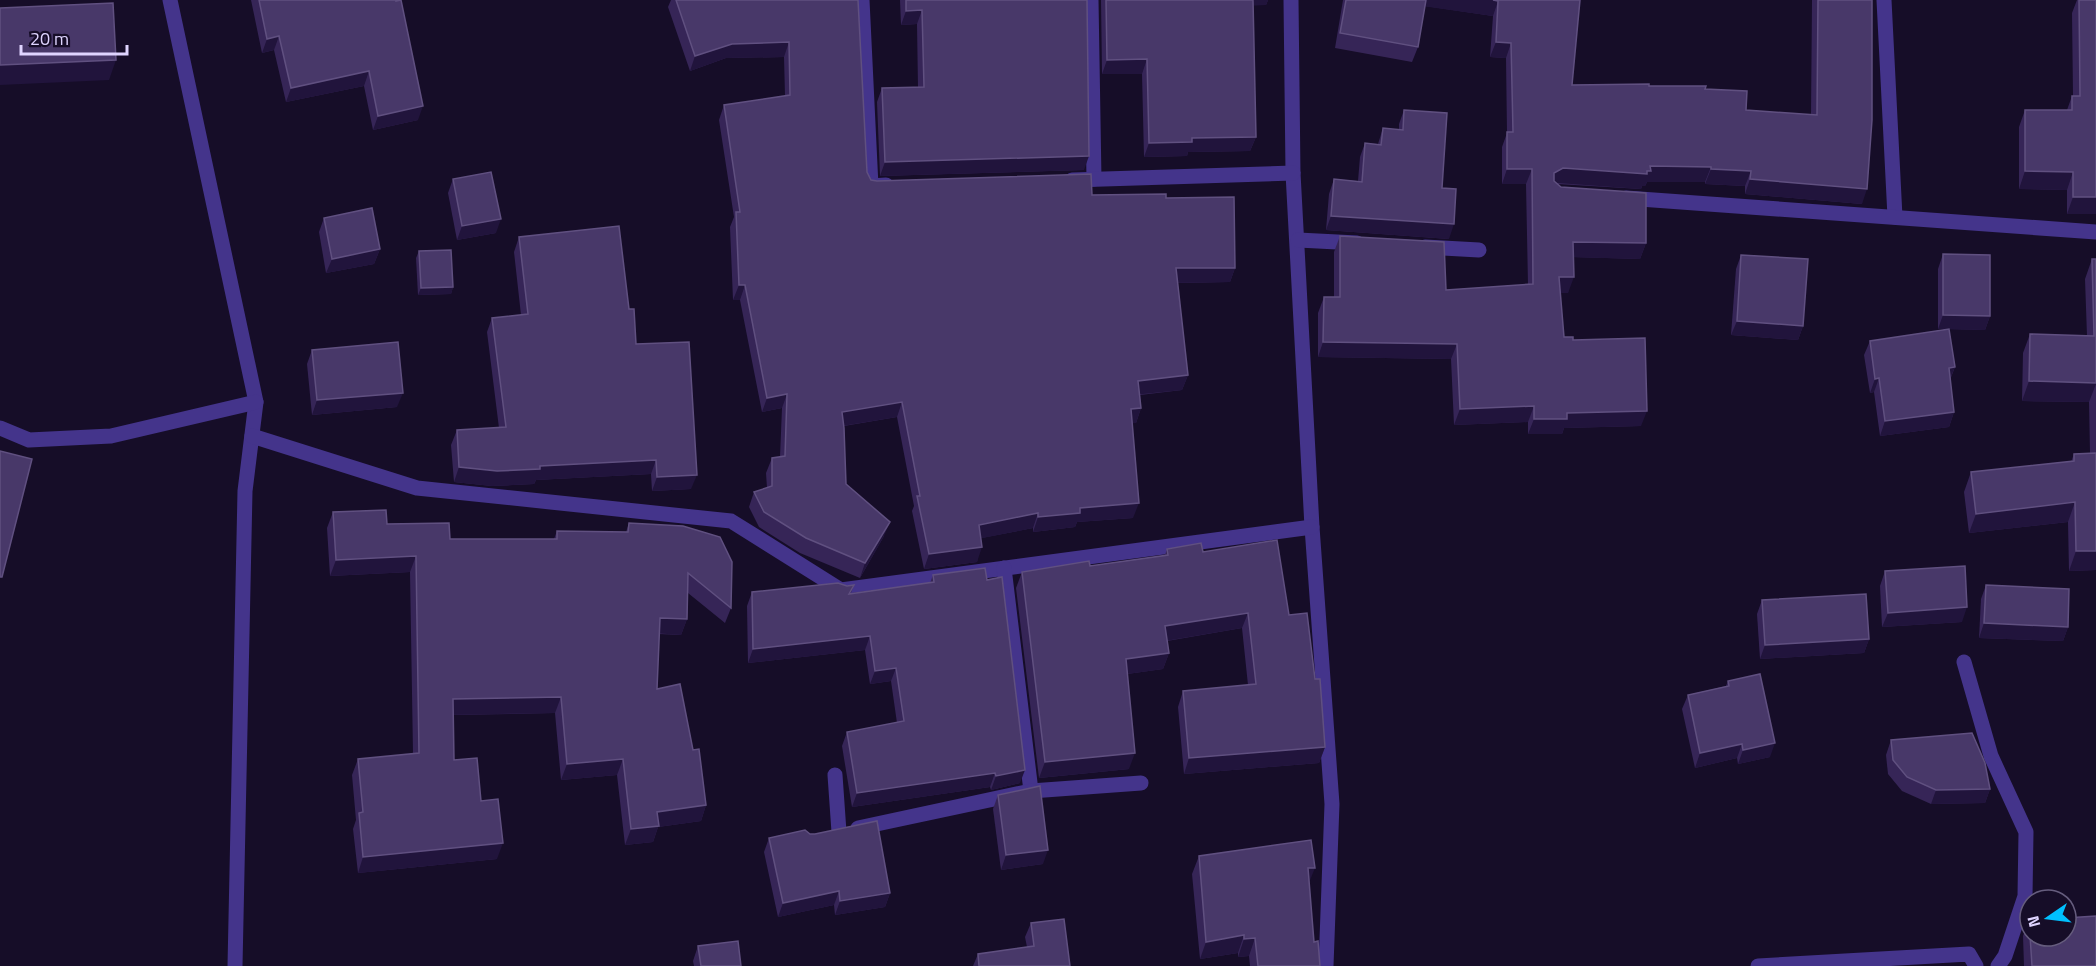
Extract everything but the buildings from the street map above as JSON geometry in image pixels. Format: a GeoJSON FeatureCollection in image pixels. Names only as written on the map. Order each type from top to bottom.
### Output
{"type":"FeatureCollection","features":[{"type":"Feature","properties":{"kind":"street"},"geometry":{"type":"LineString","coordinates":[[170,0],[256,402],[245,491],[235,966]]}},
{"type":"Feature","properties":{"kind":"street"},"geometry":{"type":"LineString","coordinates":[[862,0],[872,186],[907,185]]}},
{"type":"Feature","properties":{"kind":"street"},"geometry":{"type":"LineString","coordinates":[[1090,0],[1094,179]]}},
{"type":"Feature","properties":{"kind":"street"},"geometry":{"type":"LineString","coordinates":[[1291,0],[1293,173],[1312,527],[1332,804],[1326,966]]}},
{"type":"Feature","properties":{"kind":"street"},"geometry":{"type":"LineString","coordinates":[[1884,0],[1895,217]]}},
{"type":"Feature","properties":{"kind":"street"},"geometry":{"type":"LineString","coordinates":[[1059,180],[1293,173]]}},
{"type":"Feature","properties":{"kind":"street"},"geometry":{"type":"LineString","coordinates":[[1616,197],[2096,232]]}},
{"type":"Feature","properties":{"kind":"street"},"geometry":{"type":"LineString","coordinates":[[1298,240],[1377,244]]}},
{"type":"Feature","properties":{"kind":"street"},"geometry":{"type":"LineString","coordinates":[[1411,246],[1479,250]]}},
{"type":"Feature","properties":{"kind":"street"},"geometry":{"type":"LineString","coordinates":[[0,428],[29,440],[111,436],[256,402]]}},
{"type":"Feature","properties":{"kind":"street"},"geometry":{"type":"LineString","coordinates":[[252,436],[417,488],[731,520],[841,590],[1312,527]]}},
{"type":"Feature","properties":{"kind":"street"},"geometry":{"type":"LineString","coordinates":[[1004,568],[1031,791]]}},
{"type":"Feature","properties":{"kind":"street"},"geometry":{"type":"LineString","coordinates":[[1964,662],[1991,756],[2026,832],[2025,896],[2005,956],[1998,966]]}},
{"type":"Feature","properties":{"kind":"street"},"geometry":{"type":"LineString","coordinates":[[836,775],[834,833],[1031,791],[1141,783]]}},
{"type":"Feature","properties":{"kind":"street"},"geometry":{"type":"LineString","coordinates":[[1758,966],[1969,954],[1976,966]]}}]}
